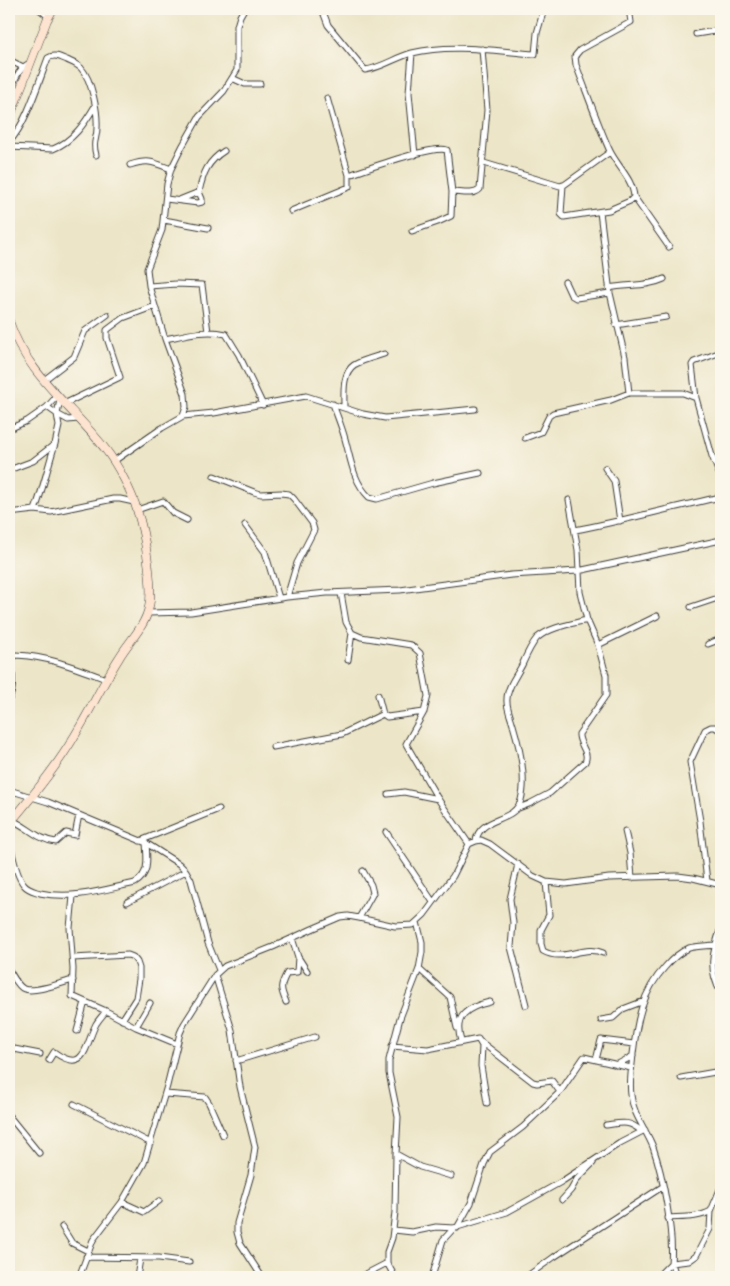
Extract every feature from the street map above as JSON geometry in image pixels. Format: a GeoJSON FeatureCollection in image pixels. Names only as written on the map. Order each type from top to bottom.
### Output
{"type":"FeatureCollection","features":[{"type":"Feature","properties":{"kind":"street"},"geometry":{"type":"LineString","coordinates":[[39,9],[48,16]]}},
{"type":"Feature","properties":{"kind":"street"},"geometry":{"type":"LineString","coordinates":[[9,119],[27,65],[48,16],[53,9]]}},
{"type":"Feature","properties":{"kind":"street"},"geometry":{"type":"LineString","coordinates":[[183,416],[186,408],[185,394],[165,339],[149,286],[147,268],[164,220],[167,184],[171,169],[199,117],[224,90],[236,70],[237,26],[244,9]]}},
{"type":"Feature","properties":{"kind":"street"},"geometry":{"type":"LineString","coordinates":[[322,9],[328,25],[365,70],[412,53],[452,48],[535,54],[536,33],[544,9]]}},
{"type":"Feature","properties":{"kind":"street"},"geometry":{"type":"LineString","coordinates":[[629,9],[631,22],[580,50],[576,56],[576,66],[610,152],[626,176],[634,197],[669,247]]}},
{"type":"Feature","properties":{"kind":"street"},"geometry":{"type":"LineString","coordinates":[[696,34],[721,30]]}},
{"type":"Feature","properties":{"kind":"street"},"geometry":{"type":"LineString","coordinates":[[452,192],[478,192],[480,188],[484,163],[487,110],[482,49]]}},
{"type":"Feature","properties":{"kind":"street"},"geometry":{"type":"LineString","coordinates":[[412,53],[409,93],[415,155]]}},
{"type":"Feature","properties":{"kind":"street"},"geometry":{"type":"LineString","coordinates":[[9,142],[25,116],[48,58],[58,56],[81,68],[88,81],[95,106],[98,131],[94,143],[96,155]]}},
{"type":"Feature","properties":{"kind":"street"},"geometry":{"type":"LineString","coordinates":[[9,60],[27,65]]}},
{"type":"Feature","properties":{"kind":"street"},"geometry":{"type":"LineString","coordinates":[[9,94],[19,71],[27,65]]}},
{"type":"Feature","properties":{"kind":"street"},"geometry":{"type":"LineString","coordinates":[[232,78],[246,84],[260,84]]}},
{"type":"Feature","properties":{"kind":"street"},"geometry":{"type":"LineString","coordinates":[[291,211],[349,187],[349,175],[327,98]]}},
{"type":"Feature","properties":{"kind":"street"},"geometry":{"type":"LineString","coordinates":[[9,147],[58,147],[80,130],[95,106]]}},
{"type":"Feature","properties":{"kind":"street"},"geometry":{"type":"LineString","coordinates":[[349,175],[415,155],[441,149],[447,150],[452,192],[451,216],[412,231]]}},
{"type":"Feature","properties":{"kind":"street"},"geometry":{"type":"LineString","coordinates":[[166,199],[198,203],[202,199],[199,192],[207,166],[212,158],[224,151]]}},
{"type":"Feature","properties":{"kind":"street"},"geometry":{"type":"LineString","coordinates":[[484,163],[556,186],[563,186],[610,152]]}},
{"type":"Feature","properties":{"kind":"street"},"geometry":{"type":"LineString","coordinates":[[130,165],[144,160],[171,169]]}},
{"type":"Feature","properties":{"kind":"street"},"geometry":{"type":"LineString","coordinates":[[563,186],[562,217],[609,210],[630,201],[634,197]]}},
{"type":"Feature","properties":{"kind":"street"},"geometry":{"type":"LineString","coordinates":[[179,200],[199,192]]}},
{"type":"Feature","properties":{"kind":"street"},"geometry":{"type":"LineString","coordinates":[[600,212],[609,291],[625,357],[629,393]]}},
{"type":"Feature","properties":{"kind":"street"},"geometry":{"type":"LineString","coordinates":[[164,220],[208,228]]}},
{"type":"Feature","properties":{"kind":"street"},"geometry":{"type":"LineString","coordinates":[[565,282],[571,295],[576,298],[609,291],[626,285],[648,284],[664,279]]}},
{"type":"Feature","properties":{"kind":"street"},"geometry":{"type":"LineString","coordinates":[[149,286],[202,285],[208,332]]}},
{"type":"Feature","properties":{"kind":"street"},"geometry":{"type":"LineString","coordinates":[[9,429],[27,421],[46,407],[60,400],[120,377],[107,338],[107,330],[123,318],[156,306]]}},
{"type":"Feature","properties":{"kind":"street"},"geometry":{"type":"LineString","coordinates":[[44,380],[74,357],[85,332],[107,315]]}},
{"type":"Feature","properties":{"kind":"street"},"geometry":{"type":"LineString","coordinates":[[616,325],[666,316]]}},
{"type":"Feature","properties":{"kind":"street"},"geometry":{"type":"LineString","coordinates":[[9,321],[11,333],[30,362],[60,400],[105,448],[114,461],[135,506],[149,567],[150,604],[144,623],[106,678],[74,738],[54,767],[10,822]]}},
{"type":"Feature","properties":{"kind":"street"},"geometry":{"type":"LineString","coordinates":[[165,339],[208,332],[226,334],[232,341],[264,405]]}},
{"type":"Feature","properties":{"kind":"street"},"geometry":{"type":"LineString","coordinates":[[721,352],[694,362],[692,365],[696,398],[712,456],[721,478]]}},
{"type":"Feature","properties":{"kind":"street"},"geometry":{"type":"LineString","coordinates":[[344,406],[344,384],[349,370],[353,365],[384,354]]}},
{"type":"Feature","properties":{"kind":"street"},"geometry":{"type":"LineString","coordinates":[[525,438],[541,432],[549,416],[553,413],[611,400],[629,393],[683,393],[696,398]]}},
{"type":"Feature","properties":{"kind":"street"},"geometry":{"type":"LineString","coordinates":[[114,461],[183,416],[264,405],[292,397],[306,396],[344,406],[363,414],[385,418],[476,408]]}},
{"type":"Feature","properties":{"kind":"street"},"geometry":{"type":"LineString","coordinates":[[35,510],[55,444],[59,426],[60,400]]}},
{"type":"Feature","properties":{"kind":"street"},"geometry":{"type":"LineString","coordinates":[[333,404],[358,484],[368,498],[376,499],[433,483],[480,473]]}},
{"type":"Feature","properties":{"kind":"street"},"geometry":{"type":"LineString","coordinates":[[46,407],[68,420],[78,419]]}},
{"type":"Feature","properties":{"kind":"street"},"geometry":{"type":"LineString","coordinates":[[9,470],[33,461],[55,444]]}},
{"type":"Feature","properties":{"kind":"street"},"geometry":{"type":"LineString","coordinates":[[605,468],[614,481],[620,521]]}},
{"type":"Feature","properties":{"kind":"street"},"geometry":{"type":"LineString","coordinates":[[214,476],[261,494],[289,494],[312,523],[314,530],[297,563],[287,597]]}},
{"type":"Feature","properties":{"kind":"street"},"geometry":{"type":"LineString","coordinates":[[575,530],[721,497]]}},
{"type":"Feature","properties":{"kind":"street"},"geometry":{"type":"LineString","coordinates":[[9,513],[35,510],[50,512],[120,498],[135,506],[163,501],[173,513],[187,520]]}},
{"type":"Feature","properties":{"kind":"street"},"geometry":{"type":"LineString","coordinates":[[476,840],[482,827],[550,793],[587,759],[580,741],[580,734],[606,695],[606,675],[598,645],[587,620],[580,592],[578,550],[569,500]]}},
{"type":"Feature","properties":{"kind":"street"},"geometry":{"type":"LineString","coordinates":[[245,525],[265,552],[279,598]]}},
{"type":"Feature","properties":{"kind":"street"},"geometry":{"type":"LineString","coordinates":[[148,613],[192,612],[287,597],[400,590],[511,575],[578,571],[721,540]]}},
{"type":"Feature","properties":{"kind":"street"},"geometry":{"type":"LineString","coordinates":[[341,593],[346,622],[352,633],[348,660]]}},
{"type":"Feature","properties":{"kind":"street"},"geometry":{"type":"LineString","coordinates":[[691,607],[721,596]]}},
{"type":"Feature","properties":{"kind":"street"},"geometry":{"type":"LineString","coordinates":[[598,645],[657,616]]}},
{"type":"Feature","properties":{"kind":"street"},"geometry":{"type":"LineString","coordinates":[[516,809],[520,803],[523,783],[514,728],[507,702],[509,690],[537,639],[564,626],[587,620]]}},
{"type":"Feature","properties":{"kind":"street"},"geometry":{"type":"LineString","coordinates":[[352,633],[411,645],[420,653],[428,696],[424,712],[406,744],[438,800],[469,844]]}},
{"type":"Feature","properties":{"kind":"street"},"geometry":{"type":"LineString","coordinates":[[708,644],[721,640]]}},
{"type":"Feature","properties":{"kind":"street"},"geometry":{"type":"LineString","coordinates":[[9,699],[13,685],[12,662],[13,657],[16,655],[44,658],[106,678]]}},
{"type":"Feature","properties":{"kind":"street"},"geometry":{"type":"LineString","coordinates":[[378,695],[383,714],[388,717],[424,712]]}},
{"type":"Feature","properties":{"kind":"street"},"geometry":{"type":"LineString","coordinates":[[273,747],[342,734],[383,714]]}},
{"type":"Feature","properties":{"kind":"street"},"geometry":{"type":"LineString","coordinates":[[707,881],[700,821],[690,762],[705,730],[715,727],[721,732]]}},
{"type":"Feature","properties":{"kind":"street"},"geometry":{"type":"LineString","coordinates":[[9,790],[79,815],[146,843],[179,864],[186,871],[198,899],[208,943],[219,970]]}},
{"type":"Feature","properties":{"kind":"street"},"geometry":{"type":"LineString","coordinates":[[388,794],[404,792],[438,800]]}},
{"type":"Feature","properties":{"kind":"street"},"geometry":{"type":"LineString","coordinates":[[140,841],[219,809]]}},
{"type":"Feature","properties":{"kind":"street"},"geometry":{"type":"LineString","coordinates":[[10,822],[20,823],[42,839],[56,842],[66,833],[75,835],[79,815]]}},
{"type":"Feature","properties":{"kind":"street"},"geometry":{"type":"LineString","coordinates":[[625,831],[630,853],[632,878]]}},
{"type":"Feature","properties":{"kind":"street"},"geometry":{"type":"LineString","coordinates":[[386,832],[433,902]]}},
{"type":"Feature","properties":{"kind":"street"},"geometry":{"type":"LineString","coordinates":[[79,1277],[93,1240],[122,1202],[144,1163],[165,1094],[180,1032],[186,1018],[219,970],[273,948],[340,917],[348,916],[395,926],[414,925],[454,876],[469,844],[476,840],[490,844],[534,876],[546,882],[566,884],[594,879],[678,876],[721,885]]}},
{"type":"Feature","properties":{"kind":"street"},"geometry":{"type":"LineString","coordinates":[[9,841],[11,854],[25,887],[31,891],[49,895],[73,896],[140,880],[146,870],[146,843]]}},
{"type":"Feature","properties":{"kind":"street"},"geometry":{"type":"LineString","coordinates":[[518,864],[510,899],[513,923],[511,947],[526,1005]]}},
{"type":"Feature","properties":{"kind":"street"},"geometry":{"type":"LineString","coordinates":[[126,902],[186,871]]}},
{"type":"Feature","properties":{"kind":"street"},"geometry":{"type":"LineString","coordinates":[[359,918],[373,893],[363,871]]}},
{"type":"Feature","properties":{"kind":"street"},"geometry":{"type":"LineString","coordinates":[[546,882],[549,915],[541,930],[543,951],[558,956],[594,950],[603,953]]}},
{"type":"Feature","properties":{"kind":"street"},"geometry":{"type":"LineString","coordinates":[[73,896],[70,928],[72,996],[136,1027],[177,1044]]}},
{"type":"Feature","properties":{"kind":"street"},"geometry":{"type":"LineString","coordinates":[[394,1277],[387,1263],[387,1252],[394,1230],[398,1117],[389,1074],[389,1060],[400,1018],[419,969],[422,952],[417,922]]}},
{"type":"Feature","properties":{"kind":"street"},"geometry":{"type":"LineString","coordinates":[[721,928],[712,961],[712,973],[718,982],[721,993]]}},
{"type":"Feature","properties":{"kind":"street"},"geometry":{"type":"LineString","coordinates":[[292,938],[298,957],[307,971]]}},
{"type":"Feature","properties":{"kind":"street"},"geometry":{"type":"LineString","coordinates":[[676,1277],[672,1263],[668,1218],[658,1163],[643,1131],[631,1096],[631,1068],[637,1023],[649,987],[670,961],[690,948],[715,945]]}},
{"type":"Feature","properties":{"kind":"street"},"geometry":{"type":"LineString","coordinates":[[72,958],[128,955],[133,957],[139,968],[136,998],[122,1020]]}},
{"type":"Feature","properties":{"kind":"street"},"geometry":{"type":"LineString","coordinates":[[286,1002],[280,989],[281,985],[287,973],[296,972],[298,957]]}},
{"type":"Feature","properties":{"kind":"street"},"geometry":{"type":"LineString","coordinates":[[419,969],[450,997],[461,1041]]}},
{"type":"Feature","properties":{"kind":"street"},"geometry":{"type":"LineString","coordinates":[[9,970],[20,986],[26,990],[73,980]]}},
{"type":"Feature","properties":{"kind":"street"},"geometry":{"type":"LineString","coordinates":[[214,975],[230,1020],[240,1087],[254,1147],[251,1175],[237,1232],[240,1243],[262,1277]]}},
{"type":"Feature","properties":{"kind":"street"},"geometry":{"type":"LineString","coordinates":[[601,1020],[614,1018],[623,1009],[644,1000]]}},
{"type":"Feature","properties":{"kind":"street"},"geometry":{"type":"LineString","coordinates":[[77,1032],[85,1002]]}},
{"type":"Feature","properties":{"kind":"street"},"geometry":{"type":"LineString","coordinates":[[457,1028],[461,1018],[468,1010],[490,1002]]}},
{"type":"Feature","properties":{"kind":"street"},"geometry":{"type":"LineString","coordinates":[[136,1027],[150,1003]]}},
{"type":"Feature","properties":{"kind":"street"},"geometry":{"type":"LineString","coordinates":[[49,1060],[54,1052],[62,1058],[71,1061],[78,1060],[88,1049],[97,1023],[106,1011]]}},
{"type":"Feature","properties":{"kind":"street"},"geometry":{"type":"LineString","coordinates":[[236,1061],[315,1037]]}},
{"type":"Feature","properties":{"kind":"street"},"geometry":{"type":"LineString","coordinates":[[392,1046],[428,1049],[473,1039],[480,1041],[532,1082],[552,1081],[560,1092]]}},
{"type":"Feature","properties":{"kind":"street"},"geometry":{"type":"LineString","coordinates":[[596,1060],[602,1039],[634,1044]]}},
{"type":"Feature","properties":{"kind":"street"},"geometry":{"type":"LineString","coordinates":[[480,1041],[482,1046],[481,1066],[488,1103]]}},
{"type":"Feature","properties":{"kind":"street"},"geometry":{"type":"LineString","coordinates":[[9,1048],[40,1054]]}},
{"type":"Feature","properties":{"kind":"street"},"geometry":{"type":"LineString","coordinates":[[616,1065],[633,1056]]}},
{"type":"Feature","properties":{"kind":"street"},"geometry":{"type":"LineString","coordinates":[[432,1277],[443,1240],[456,1228],[471,1204],[484,1164],[490,1152],[523,1127],[560,1092],[584,1057],[631,1068]]}},
{"type":"Feature","properties":{"kind":"street"},"geometry":{"type":"LineString","coordinates":[[681,1078],[721,1071]]}},
{"type":"Feature","properties":{"kind":"street"},"geometry":{"type":"LineString","coordinates":[[165,1094],[205,1097],[223,1135]]}},
{"type":"Feature","properties":{"kind":"street"},"geometry":{"type":"LineString","coordinates":[[74,1104],[151,1142]]}},
{"type":"Feature","properties":{"kind":"street"},"geometry":{"type":"LineString","coordinates":[[9,1116],[39,1153]]}},
{"type":"Feature","properties":{"kind":"street"},"geometry":{"type":"LineString","coordinates":[[606,1125],[632,1124],[643,1131]]}},
{"type":"Feature","properties":{"kind":"street"},"geometry":{"type":"LineString","coordinates":[[394,1230],[412,1232],[436,1227],[456,1228],[506,1212],[560,1182],[643,1131]]}},
{"type":"Feature","properties":{"kind":"street"},"geometry":{"type":"LineString","coordinates":[[396,1154],[420,1167],[450,1176]]}},
{"type":"Feature","properties":{"kind":"street"},"geometry":{"type":"LineString","coordinates":[[562,1200],[598,1157]]}},
{"type":"Feature","properties":{"kind":"street"},"geometry":{"type":"LineString","coordinates":[[658,1277],[672,1263],[689,1261],[696,1256],[710,1229],[711,1211],[721,1186]]}},
{"type":"Feature","properties":{"kind":"street"},"geometry":{"type":"LineString","coordinates":[[526,1277],[662,1187]]}},
{"type":"Feature","properties":{"kind":"street"},"geometry":{"type":"LineString","coordinates":[[122,1202],[144,1212],[159,1202]]}},
{"type":"Feature","properties":{"kind":"street"},"geometry":{"type":"LineString","coordinates":[[668,1218],[700,1216],[711,1211]]}},
{"type":"Feature","properties":{"kind":"street"},"geometry":{"type":"LineString","coordinates":[[62,1227],[72,1242],[87,1254],[189,1262]]}},
{"type":"Feature","properties":{"kind":"street"},"geometry":{"type":"LineString","coordinates":[[137,1277],[140,1258]]}},
{"type":"Feature","properties":{"kind":"street"},"geometry":{"type":"LineString","coordinates":[[360,1277],[370,1276],[387,1263]]}}]}
